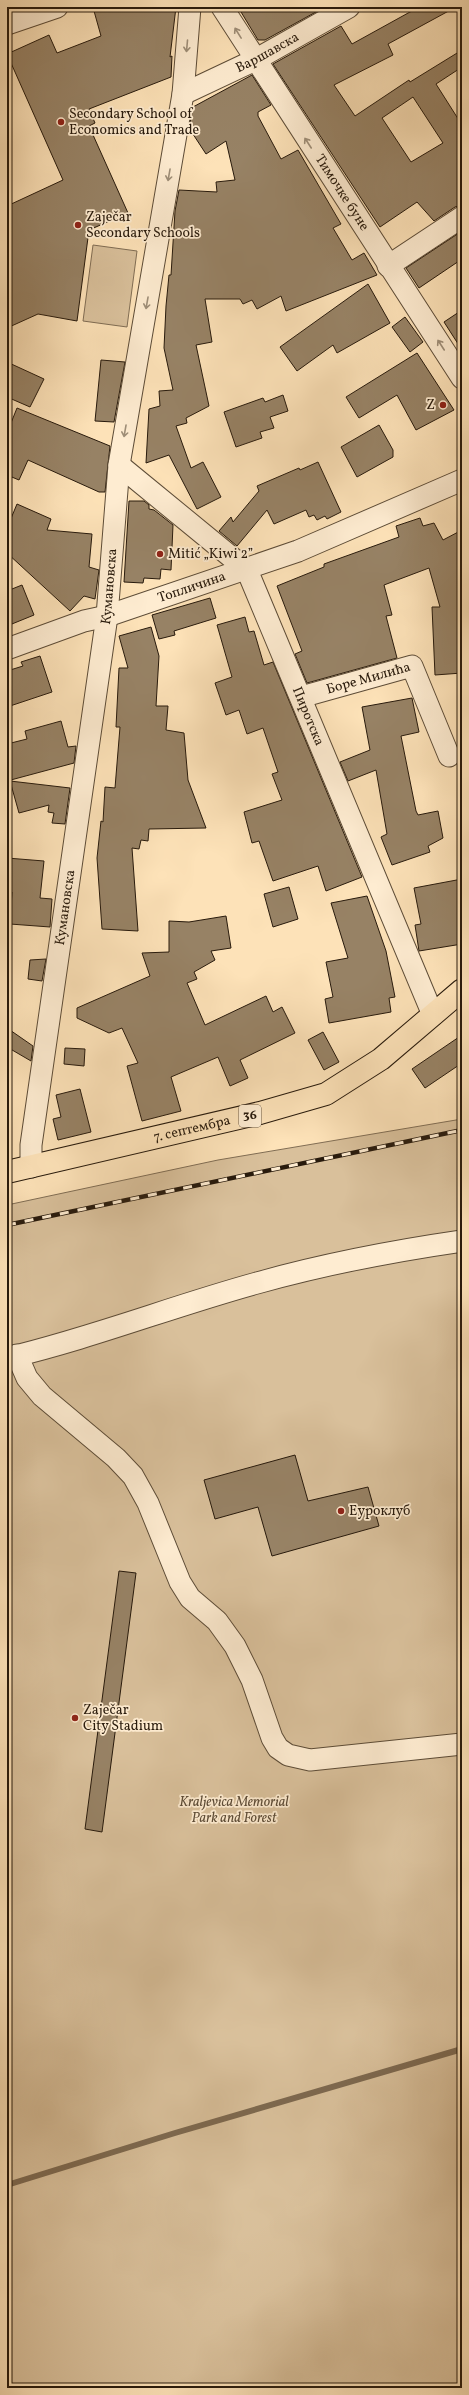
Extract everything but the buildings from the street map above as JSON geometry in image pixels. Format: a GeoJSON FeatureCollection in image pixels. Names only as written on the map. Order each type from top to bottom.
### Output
{"type":"FeatureCollection","features":[{"type":"Feature","properties":{"kind":"main road","name":"7. септембра"},"geometry":{"type":"LineString","coordinates":[[7,1172],[268,1112],[326,1094],[381,1059],[462,990]]}},
{"type":"Feature","properties":{"kind":"street"},"geometry":{"type":"LineString","coordinates":[[7,24],[58,7]]}},
{"type":"Feature","properties":{"kind":"street","name":"Кумановска"},"geometry":{"type":"LineString","coordinates":[[31,1167],[30,1145],[107,616],[119,465],[183,94],[190,7]]}},
{"type":"Feature","properties":{"kind":"street","name":"Тимочке буне"},"geometry":{"type":"LineString","coordinates":[[222,7],[388,266],[462,378]]}},
{"type":"Feature","properties":{"kind":"street","name":"Варшавска"},"geometry":{"type":"LineString","coordinates":[[183,94],[255,60],[349,7]]}},
{"type":"Feature","properties":{"kind":"street"},"geometry":{"type":"LineString","coordinates":[[388,266],[462,217]]}},
{"type":"Feature","properties":{"kind":"street","name":"Пиротска"},"geometry":{"type":"LineString","coordinates":[[119,465],[247,570],[433,1015]]}},
{"type":"Feature","properties":{"kind":"street","name":"Топличина"},"geometry":{"type":"LineString","coordinates":[[7,649],[84,621],[107,616],[247,570],[298,551],[462,480]]}},
{"type":"Feature","properties":{"kind":"street","name":"Боре Милића"},"geometry":{"type":"LineString","coordinates":[[301,697],[412,666],[449,756]]}},
{"type":"Feature","properties":{"kind":"street"},"geometry":{"type":"LineString","coordinates":[[462,1241],[343,1261],[256,1283],[12,1357],[42,1396],[116,1458],[133,1476],[148,1503],[180,1582],[190,1598],[217,1622],[235,1646],[252,1680],[272,1738],[278,1748],[288,1755],[310,1760],[462,1744]]}},
{"type":"Feature","properties":{"kind":"green space"},"geometry":{"type":"Polygon","coordinates":[[[93,245],[137,251],[127,327],[83,321],[93,245]]]}},
{"type":"Feature","properties":{"kind":"green space","name":"Kraljevica Memorial Park and Forest"},"geometry":{"type":"Polygon","coordinates":[[[462,1119],[462,2388],[7,2388],[7,1205],[218,1160],[462,1119]]]}},
{"type":"Feature","properties":{"kind":"waterway"},"geometry":{"type":"LineString","coordinates":[[7,2185],[175,2133],[462,2049]]}},
{"type":"Feature","properties":{"kind":"railway"},"geometry":{"type":"LineString","coordinates":[[7,1225],[462,1130]]}},
{"type":"Feature","properties":{"kind":"place","name":"Secondary School of Economics and Trade"},"geometry":{"type":"Point","coordinates":[61,122]}},
{"type":"Feature","properties":{"kind":"place","name":"Zaječar Secondary Schools"},"geometry":{"type":"Point","coordinates":[78,225]}},
{"type":"Feature","properties":{"kind":"place","name":"Z"},"geometry":{"type":"Point","coordinates":[443,405]}},
{"type":"Feature","properties":{"kind":"place","name":"Mitić „Kiwi 2”"},"geometry":{"type":"Point","coordinates":[160,554]}},
{"type":"Feature","properties":{"kind":"place","name":"Еуроклуб"},"geometry":{"type":"Point","coordinates":[341,1511]}},
{"type":"Feature","properties":{"kind":"place","name":"Zaječar City Stadium"},"geometry":{"type":"Point","coordinates":[75,1718]}}]}
